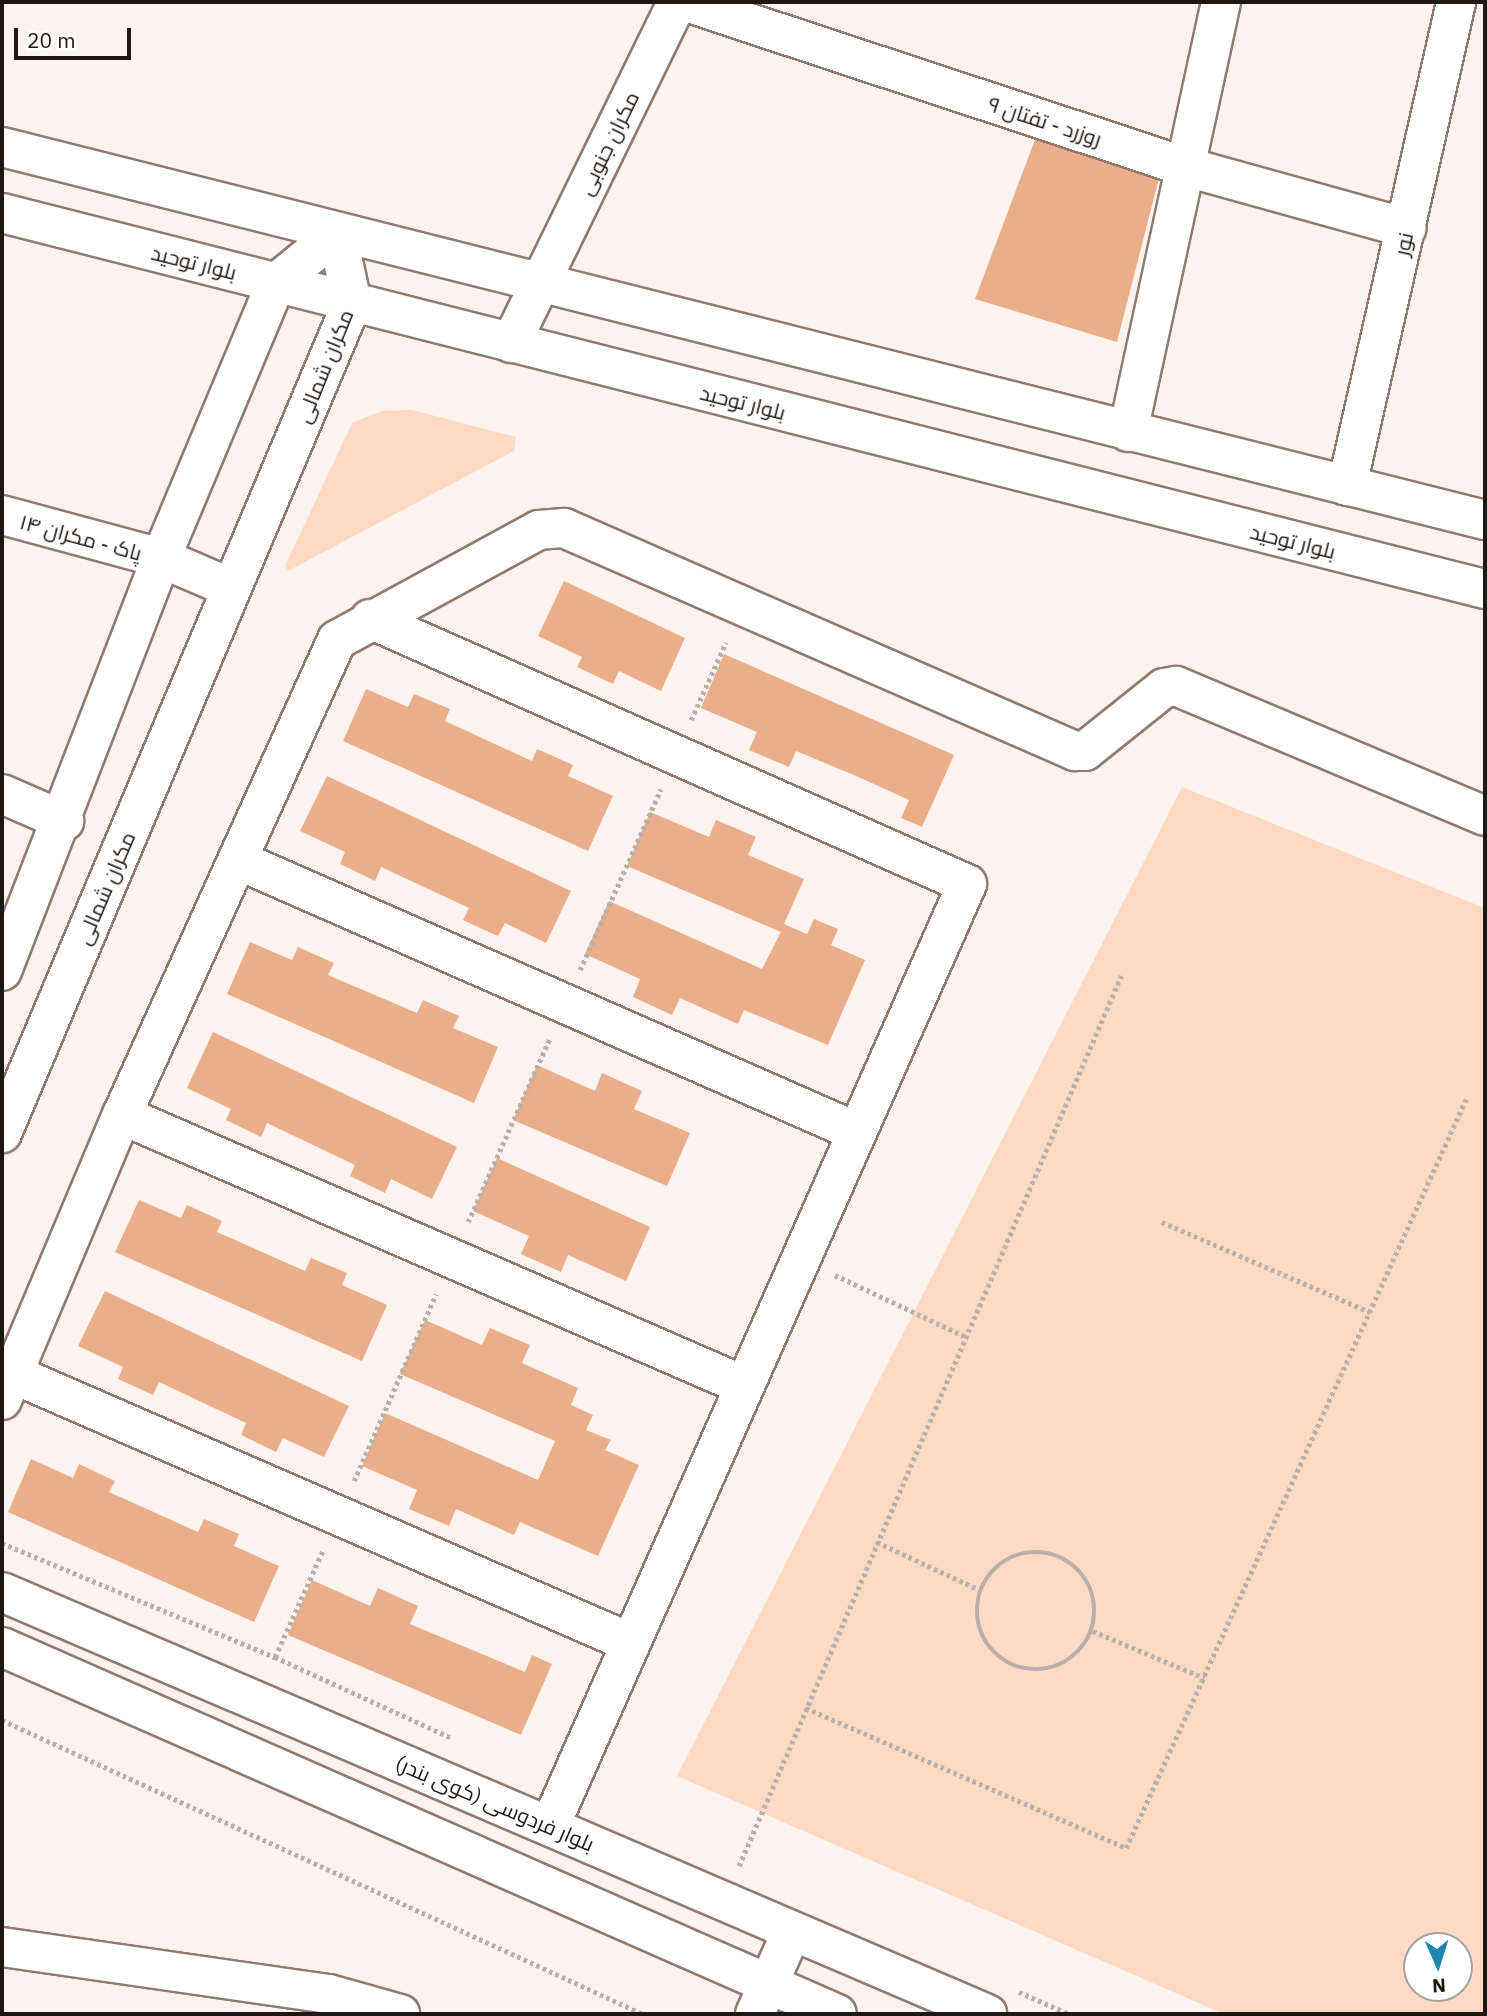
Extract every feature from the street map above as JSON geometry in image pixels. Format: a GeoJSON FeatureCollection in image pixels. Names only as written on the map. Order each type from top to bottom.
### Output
{"type":"FeatureCollection","features":[{"type":"Feature","properties":{"kind":"street","name":"مکران جنوبی"},"geometry":{"type":"LineString","coordinates":[[511,343],[677,2]]}},
{"type":"Feature","properties":{"kind":"street","name":"روزرد - تفتان ۹"},"geometry":{"type":"LineString","coordinates":[[686,2],[1183,166],[1407,228]]}},
{"type":"Feature","properties":{"kind":"street"},"geometry":{"type":"LineString","coordinates":[[1128,432],[1183,166],[1221,2]]}},
{"type":"Feature","properties":{"kind":"street","name":"نور"},"geometry":{"type":"LineString","coordinates":[[1347,486],[1456,2]]}},
{"type":"Feature","properties":{"kind":"street"},"geometry":{"type":"LineString","coordinates":[[2,147],[539,285],[1485,520]]}},
{"type":"Feature","properties":{"kind":"street","name":"بلوار توحید"},"geometry":{"type":"LineString","coordinates":[[2,213],[1485,589]]}},
{"type":"Feature","properties":{"kind":"street"},"geometry":{"type":"LineString","coordinates":[[2,971],[64,821],[161,558],[276,283],[337,233]]}},
{"type":"Feature","properties":{"kind":"street","name":"مکران شمالی"},"geometry":{"type":"LineString","coordinates":[[2,1133],[352,303],[337,233]]}},
{"type":"Feature","properties":{"kind":"street","name":"پاک - مکران ۱۴"},"geometry":{"type":"LineString","coordinates":[[2,515],[161,558],[231,588]]}},
{"type":"Feature","properties":{"kind":"street"},"geometry":{"type":"LineString","coordinates":[[631,1643],[338,1516],[7,1387],[122,1115],[240,860],[337,640],[370,619],[551,526],[1075,751],[1085,751],[1164,688],[1176,686],[1485,816]]}},
{"type":"Feature","properties":{"kind":"street"},"geometry":{"type":"LineString","coordinates":[[370,619],[967,884],[550,1826]]}},
{"type":"Feature","properties":{"kind":"street"},"geometry":{"type":"LineString","coordinates":[[2,794],[64,821]]}},
{"type":"Feature","properties":{"kind":"street"},"geometry":{"type":"LineString","coordinates":[[240,860],[857,1132]]}},
{"type":"Feature","properties":{"kind":"street"},"geometry":{"type":"LineString","coordinates":[[122,1115],[744,1386]]}},
{"type":"Feature","properties":{"kind":"street","name":"بلوار فردوسی (کوی بندر)"},"geometry":{"type":"LineString","coordinates":[[2,1592],[987,2014]]}},
{"type":"Feature","properties":{"kind":"street"},"geometry":{"type":"LineString","coordinates":[[2,1647],[762,2000],[837,2014]]}},
{"type":"Feature","properties":{"kind":"street"},"geometry":{"type":"LineString","coordinates":[[762,2000],[792,1931]]}},
{"type":"Feature","properties":{"kind":"street"},"geometry":{"type":"LineString","coordinates":[[2,1947],[329,1994],[400,2014]]}},
{"type":"Feature","properties":{"kind":"path"},"geometry":{"type":"LineString","coordinates":[[275,1657],[742,606]]}},
{"type":"Feature","properties":{"kind":"path"},"geometry":{"type":"LineString","coordinates":[[739,1867],[964,1336],[1121,976]]}},
{"type":"Feature","properties":{"kind":"path"},"geometry":{"type":"LineString","coordinates":[[806,1708],[1126,1848],[1468,1097]]}},
{"type":"Feature","properties":{"kind":"path"},"geometry":{"type":"LineString","coordinates":[[1162,1222],[1370,1312]]}},
{"type":"Feature","properties":{"kind":"path"},"geometry":{"type":"LineString","coordinates":[[801,1259],[964,1336]]}},
{"type":"Feature","properties":{"kind":"path"},"geometry":{"type":"LineString","coordinates":[[877,1542],[980,1590]]}},
{"type":"Feature","properties":{"kind":"path"},"geometry":{"type":"LineString","coordinates":[[1029,1552],[1057,1555],[1086,1577],[1094,1594],[1093,1631],[1076,1654],[1053,1668],[1016,1666],[999,1657],[978,1627],[980,1590],[1003,1561],[1029,1552]]}},
{"type":"Feature","properties":{"kind":"path"},"geometry":{"type":"LineString","coordinates":[[1093,1631],[1204,1678]]}},
{"type":"Feature","properties":{"kind":"path"},"geometry":{"type":"LineString","coordinates":[[2,1720],[643,2014]]}},
{"type":"Feature","properties":{"kind":"shaded area"},"geometry":{"type":"Polygon","coordinates":[[[412,410],[516,437],[514,451],[288,571],[285,566],[352,423],[382,411],[412,410]]]}},
{"type":"Feature","properties":{"kind":"shaded area"},"geometry":{"type":"Polygon","coordinates":[[[1182,787],[1485,908],[1485,2014],[1224,2014],[677,1776],[1182,787]]]}},
{"type":"Feature","properties":{"kind":"building"},"geometry":{"type":"Polygon","coordinates":[[[1039,129],[1159,178],[1117,342],[975,299],[1039,129]]]}},
{"type":"Feature","properties":{"kind":"building"},"geometry":{"type":"Polygon","coordinates":[[[564,581],[685,638],[661,691],[619,671],[613,684],[577,667],[582,657],[538,636],[564,581]]]}},
{"type":"Feature","properties":{"kind":"building"},"geometry":{"type":"Polygon","coordinates":[[[724,654],[954,755],[922,827],[901,818],[909,800],[854,775],[796,751],[789,767],[749,750],[757,732],[701,708],[724,654]]]}},
{"type":"Feature","properties":{"kind":"building"},"geometry":{"type":"Polygon","coordinates":[[[366,689],[408,707],[414,694],[450,709],[445,721],[532,761],[537,749],[573,765],[568,776],[613,796],[588,851],[343,741],[366,689]]]}},
{"type":"Feature","properties":{"kind":"building"},"geometry":{"type":"Polygon","coordinates":[[[327,776],[571,891],[546,943],[505,923],[498,936],[480,928],[463,920],[469,908],[381,867],[375,881],[340,864],[345,852],[300,831],[327,776]]]}},
{"type":"Feature","properties":{"kind":"building"},"geometry":{"type":"Polygon","coordinates":[[[650,812],[709,837],[716,820],[756,837],[748,855],[804,879],[784,924],[807,934],[814,919],[838,929],[831,945],[865,960],[828,1045],[744,1010],[738,1024],[680,998],[672,1015],[633,997],[640,979],[585,954],[609,901],[762,969],[781,932],[627,866],[650,812]]]}},
{"type":"Feature","properties":{"kind":"building"},"geometry":{"type":"Polygon","coordinates":[[[250,942],[292,960],[298,947],[334,963],[328,975],[417,1013],[423,1000],[459,1016],[453,1028],[498,1047],[474,1103],[227,994],[250,942]]]}},
{"type":"Feature","properties":{"kind":"building"},"geometry":{"type":"Polygon","coordinates":[[[213,1032],[457,1147],[432,1199],[391,1179],[385,1193],[350,1176],[355,1165],[267,1123],[261,1137],[226,1120],[231,1109],[187,1088],[213,1032]]]}},
{"type":"Feature","properties":{"kind":"building"},"geometry":{"type":"Polygon","coordinates":[[[537,1065],[595,1091],[602,1073],[642,1091],[634,1109],[690,1133],[667,1186],[513,1120],[537,1065]]]}},
{"type":"Feature","properties":{"kind":"building"},"geometry":{"type":"Polygon","coordinates":[[[497,1158],[650,1227],[626,1281],[568,1255],[561,1272],[521,1254],[529,1236],[473,1211],[497,1158]]]}},
{"type":"Feature","properties":{"kind":"building"},"geometry":{"type":"Polygon","coordinates":[[[139,1200],[181,1218],[187,1205],[222,1221],[217,1232],[305,1271],[311,1258],[347,1273],[342,1285],[387,1305],[362,1361],[115,1252],[139,1200]]]}},
{"type":"Feature","properties":{"kind":"building"},"geometry":{"type":"Polygon","coordinates":[[[105,1291],[349,1406],[324,1457],[283,1438],[276,1452],[241,1435],[246,1423],[159,1382],[153,1395],[118,1379],[123,1367],[78,1346],[105,1291]]]}},
{"type":"Feature","properties":{"kind":"building"},"geometry":{"type":"Polygon","coordinates":[[[425,1320],[482,1345],[490,1328],[530,1345],[522,1363],[578,1388],[571,1405],[593,1415],[586,1430],[611,1440],[605,1450],[639,1465],[598,1556],[520,1522],[514,1535],[456,1509],[449,1526],[409,1509],[417,1490],[362,1466],[385,1413],[538,1480],[555,1441],[400,1374],[425,1320]]]}},
{"type":"Feature","properties":{"kind":"building"},"geometry":{"type":"Polygon","coordinates":[[[31,1459],[73,1478],[79,1464],[115,1481],[109,1492],[198,1532],[204,1519],[239,1534],[234,1546],[279,1566],[254,1622],[8,1512],[31,1459]]]}},
{"type":"Feature","properties":{"kind":"building"},"geometry":{"type":"Polygon","coordinates":[[[312,1580],[370,1606],[378,1588],[418,1606],[410,1624],[525,1672],[532,1655],[552,1664],[521,1735],[288,1635],[312,1580]]]}}]}
